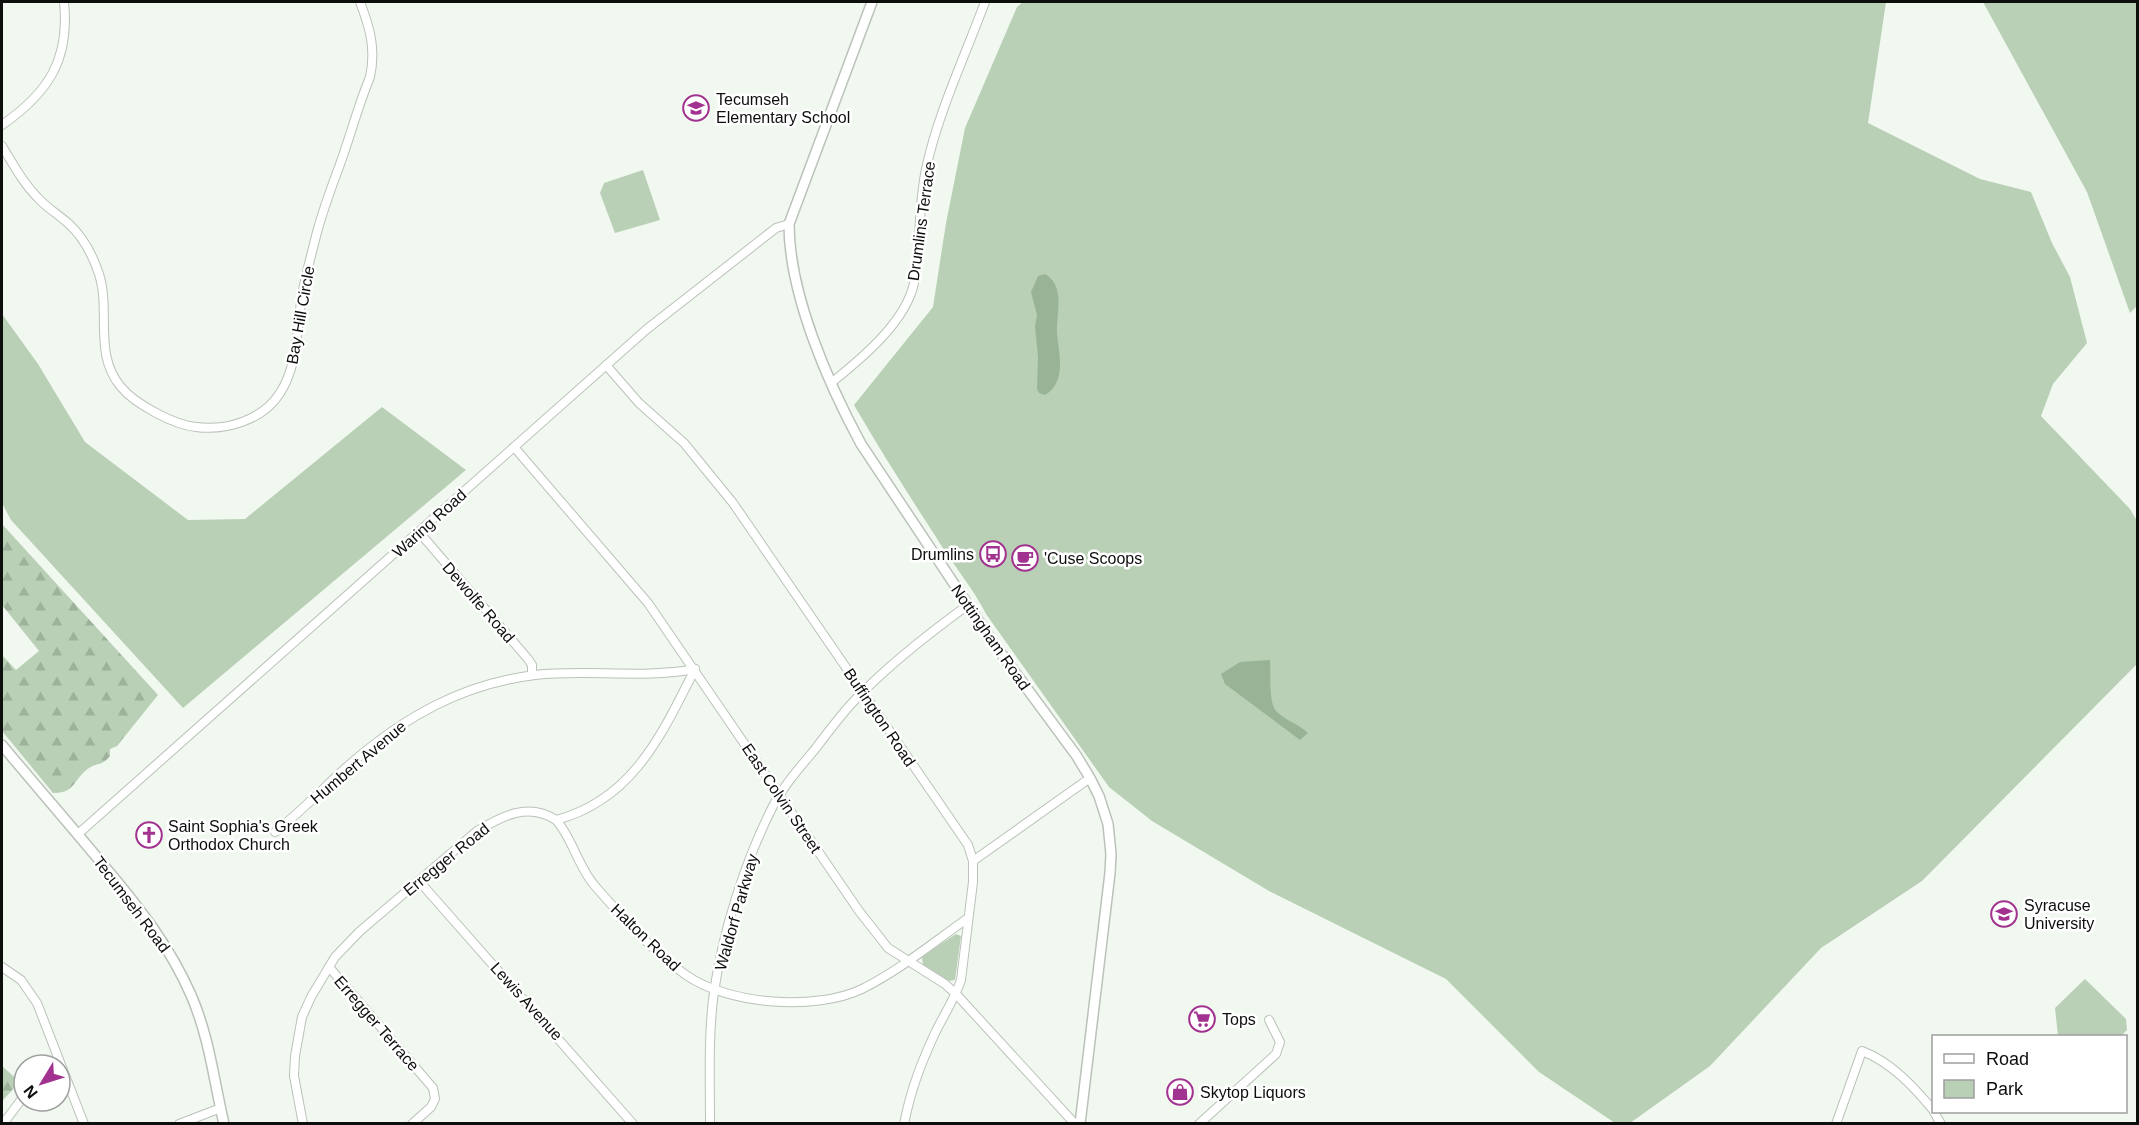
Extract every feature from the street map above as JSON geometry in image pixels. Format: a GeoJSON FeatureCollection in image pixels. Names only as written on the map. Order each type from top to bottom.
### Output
{"type":"FeatureCollection","features":[{"type":"Feature","properties":{"kind":"street"},"geometry":{"type":"LineString","coordinates":[[2,125],[36,98],[49,80],[65,35],[64,2]]}},
{"type":"Feature","properties":{"kind":"street","name":"Bay Hill Circle"},"geometry":{"type":"LineString","coordinates":[[2,146],[24,182],[39,199],[74,230],[90,252],[103,294],[104,348],[109,369],[121,387],[152,410],[182,424],[196,428],[238,424],[254,416],[279,395],[293,362],[302,298],[315,237],[327,196],[370,77],[373,44],[370,28],[360,2]]}},
{"type":"Feature","properties":{"kind":"street","name":"Nottingham Road"},"geometry":{"type":"LineString","coordinates":[[872,2],[789,224],[791,262],[799,293],[831,382],[861,444],[968,605],[1090,777],[1099,796],[1108,824],[1111,854],[1080,1124]]}},
{"type":"Feature","properties":{"kind":"street","name":"Drumlins Terrace"},"geometry":{"type":"LineString","coordinates":[[831,382],[855,363],[895,322],[911,290],[926,170],[940,122],[985,2]]}},
{"type":"Feature","properties":{"kind":"street","name":"Waring Road"},"geometry":{"type":"LineString","coordinates":[[78,834],[647,329],[776,228],[789,224]]}},
{"type":"Feature","properties":{"kind":"street","name":"Buffington Road"},"geometry":{"type":"LineString","coordinates":[[606,365],[639,403],[684,443],[734,503],[968,844],[973,861],[973,882],[961,980],[911,1089],[904,1124]]}},
{"type":"Feature","properties":{"kind":"street","name":"East Colvin Street"},"geometry":{"type":"LineString","coordinates":[[514,447],[648,603],[867,921],[888,948],[945,984],[956,994],[1075,1124]]}},
{"type":"Feature","properties":{"kind":"street","name":"Dewolfe Road"},"geometry":{"type":"LineString","coordinates":[[418,532],[528,659],[532,665],[532,675]]}},
{"type":"Feature","properties":{"kind":"street","name":"Waldorf Parkway"},"geometry":{"type":"LineString","coordinates":[[710,1124],[710,1058],[715,988],[726,935],[754,847],[780,795],[792,777],[863,692],[917,644],[968,605]]}},
{"type":"Feature","properties":{"kind":"street"},"geometry":{"type":"LineString","coordinates":[[556,820],[586,810],[608,795],[640,765],[662,734],[695,669]]}},
{"type":"Feature","properties":{"kind":"street","name":"Humbert Avenue"},"geometry":{"type":"LineString","coordinates":[[275,832],[349,765],[381,740],[419,713],[466,691],[532,675],[591,672],[661,674],[695,669]]}},
{"type":"Feature","properties":{"kind":"street","name":"Tecumseh Road"},"geometry":{"type":"LineString","coordinates":[[2,745],[135,902],[163,940],[192,997],[206,1036],[224,1124]]}},
{"type":"Feature","properties":{"kind":"street"},"geometry":{"type":"LineString","coordinates":[[973,861],[1090,777]]}},
{"type":"Feature","properties":{"kind":"street","name":"Erregger Road"},"geometry":{"type":"LineString","coordinates":[[329,967],[335,957],[359,932],[477,831],[499,818],[517,812],[539,812],[556,820]]}},
{"type":"Feature","properties":{"kind":"street","name":"Halton Road"},"geometry":{"type":"LineString","coordinates":[[556,820],[593,884],[642,937],[689,977],[728,993],[767,1001],[799,1003],[833,999],[860,990],[968,918]]}},
{"type":"Feature","properties":{"kind":"street","name":"Lewis Avenue"},"geometry":{"type":"LineString","coordinates":[[419,881],[633,1124]]}},
{"type":"Feature","properties":{"kind":"street"},"geometry":{"type":"LineString","coordinates":[[2,967],[21,980],[30,991],[37,1003],[54,1053]]}},
{"type":"Feature","properties":{"kind":"street","name":"Erregger Terrace"},"geometry":{"type":"LineString","coordinates":[[303,1124],[294,1076],[295,1056],[302,1017],[329,967],[433,1088],[435,1099],[431,1107],[412,1124]]}},
{"type":"Feature","properties":{"kind":"street"},"geometry":{"type":"LineString","coordinates":[[1198,1124],[1276,1054],[1280,1042],[1269,1020]]}},
{"type":"Feature","properties":{"kind":"street"},"geometry":{"type":"LineString","coordinates":[[1836,1124],[1862,1051],[1901,1076],[1932,1109]]}},
{"type":"Feature","properties":{"kind":"street"},"geometry":{"type":"LineString","coordinates":[[72,1096],[84,1124]]}},
{"type":"Feature","properties":{"kind":"street"},"geometry":{"type":"LineString","coordinates":[[179,1124],[221,1108]]}},
{"type":"Feature","properties":{"kind":"green space"},"geometry":{"type":"Polygon","coordinates":[[[1023,2],[1886,2],[1868,123],[1980,179],[2031,192],[2052,243],[2070,277],[2087,343],[2053,384],[2041,416],[2130,509],[2137,521],[2137,664],[1922,881],[1821,948],[1710,1066],[1630,1123],[1615,1123],[1539,1072],[1446,979],[1269,891],[1152,821],[1109,787],[986,614],[854,405],[933,307],[946,223],[965,128],[1017,7],[1023,2]]]}},
{"type":"Feature","properties":{"kind":"green space"},"geometry":{"type":"Polygon","coordinates":[[[1983,2],[2137,2],[2138,305],[2130,313],[2087,192],[1983,2]]]}},
{"type":"Feature","properties":{"kind":"green space"},"geometry":{"type":"Polygon","coordinates":[[[643,170],[660,220],[615,233],[600,193],[604,183],[643,170]]]}},
{"type":"Feature","properties":{"kind":"green space"},"geometry":{"type":"Polygon","coordinates":[[[2,314],[38,364],[85,442],[188,520],[245,519],[382,407],[466,470],[183,708],[11,520],[2,503],[2,314]]]}},
{"type":"Feature","properties":{"kind":"green space"},"geometry":{"type":"Polygon","coordinates":[[[2,524],[158,695],[117,746],[110,749],[110,756],[107,759],[89,768],[70,788],[60,793],[53,793],[2,731],[2,655],[16,670],[39,651],[2,605],[2,524]]]}},
{"type":"Feature","properties":{"kind":"green space"},"geometry":{"type":"Polygon","coordinates":[[[956,934],[961,936],[955,980],[948,981],[923,965],[922,957],[956,934]]]}},
{"type":"Feature","properties":{"kind":"green space"},"geometry":{"type":"Polygon","coordinates":[[[2085,979],[2126,1019],[2127,1030],[2122,1035],[2058,1035],[2055,1008],[2085,979]]]}},
{"type":"Feature","properties":{"kind":"green space"},"geometry":{"type":"Polygon","coordinates":[[[2,1066],[12,1075],[12,1090],[2,1101],[2,1066]]]}},
{"type":"Feature","properties":{"kind":"shaded area"},"geometry":{"type":"Polygon","coordinates":[[[1045,274],[1052,279],[1058,293],[1057,334],[1060,367],[1056,383],[1045,395],[1039,393],[1037,389],[1038,357],[1035,326],[1037,315],[1031,292],[1038,276],[1045,274]]]}},
{"type":"Feature","properties":{"kind":"shaded area"},"geometry":{"type":"Polygon","coordinates":[[[1270,660],[1271,695],[1274,708],[1308,733],[1300,740],[1225,684],[1221,674],[1240,662],[1270,660]]]}},
{"type":"Feature","properties":{"kind":"place","name":"Tecumseh Elementary School"},"geometry":{"type":"Point","coordinates":[696,108]}},
{"type":"Feature","properties":{"kind":"place","name":"Drumlins"},"geometry":{"type":"Point","coordinates":[993,554]}},
{"type":"Feature","properties":{"kind":"place","name":"'Cuse Scoops"},"geometry":{"type":"Point","coordinates":[1025,558]}},
{"type":"Feature","properties":{"kind":"place","name":"Saint Sophia's Greek Orthodox Church"},"geometry":{"type":"Point","coordinates":[149,835]}},
{"type":"Feature","properties":{"kind":"place","name":"Syracuse University"},"geometry":{"type":"Point","coordinates":[2004,914]}},
{"type":"Feature","properties":{"kind":"place","name":"Tops"},"geometry":{"type":"Point","coordinates":[1202,1019]}},
{"type":"Feature","properties":{"kind":"place","name":"Skytop Liquors"},"geometry":{"type":"Point","coordinates":[1180,1092]}}]}
